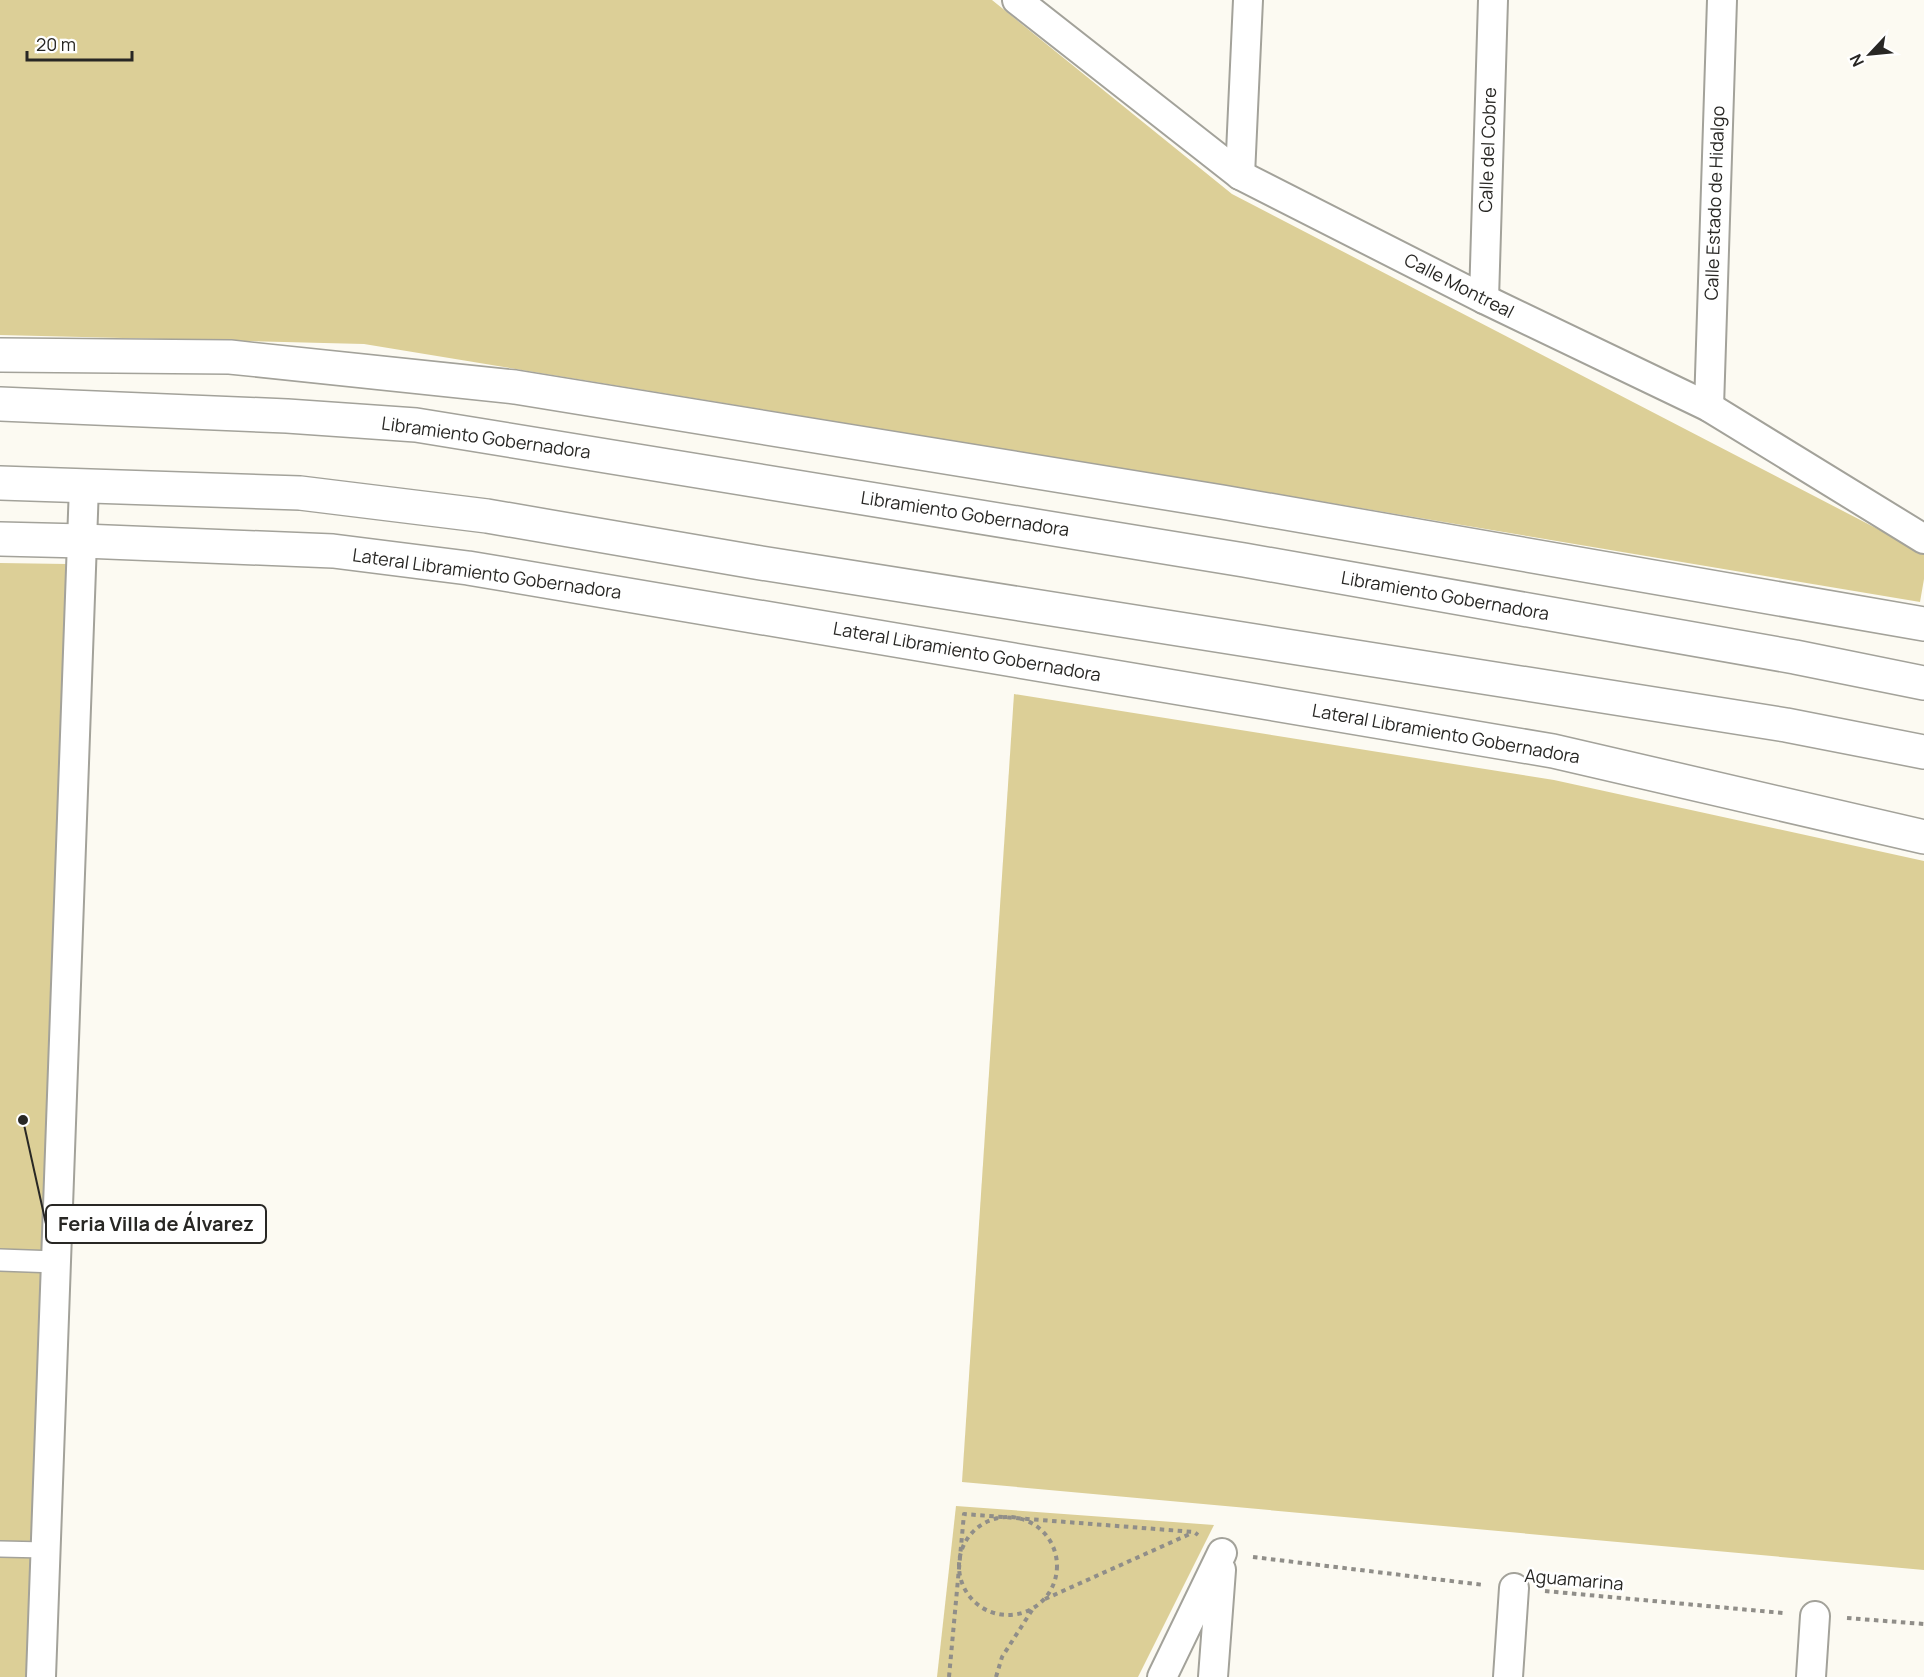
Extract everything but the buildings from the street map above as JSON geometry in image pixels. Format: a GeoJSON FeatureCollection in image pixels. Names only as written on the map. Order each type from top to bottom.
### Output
{"type":"FeatureCollection","features":[{"type":"Feature","properties":{"kind":"main road"},"geometry":{"type":"LineString","coordinates":[[0,354],[230,357],[516,387],[1234,504],[1924,624]]}},
{"type":"Feature","properties":{"kind":"main road","name":"Libramiento Gobernadora"},"geometry":{"type":"LineString","coordinates":[[0,404],[287,416],[416,425],[1244,560],[1795,657],[1924,683]]}},
{"type":"Feature","properties":{"kind":"main road"},"geometry":{"type":"LineString","coordinates":[[0,483],[300,493],[487,516],[755,562],[1786,725],[1924,753]]}},
{"type":"Feature","properties":{"kind":"main road","name":"Lateral Libramiento Gobernadora"},"geometry":{"type":"LineString","coordinates":[[0,539],[333,551],[468,568],[1553,751],[1924,837]]}},
{"type":"Feature","properties":{"kind":"street","name":"Calle Montreal"},"geometry":{"type":"LineString","coordinates":[[1017,0],[1240,175],[1484,299],[1709,407],[1924,538]]}},
{"type":"Feature","properties":{"kind":"street"},"geometry":{"type":"LineString","coordinates":[[1240,175],[1248,0]]}},
{"type":"Feature","properties":{"kind":"street","name":"Calle del Cobre"},"geometry":{"type":"LineString","coordinates":[[1484,299],[1493,0]]}},
{"type":"Feature","properties":{"kind":"street","name":"Calle Estado de Hidalgo"},"geometry":{"type":"LineString","coordinates":[[1709,407],[1722,0]]}},
{"type":"Feature","properties":{"kind":"street"},"geometry":{"type":"LineString","coordinates":[[40,1677],[84,486]]}},
{"type":"Feature","properties":{"kind":"street"},"geometry":{"type":"LineString","coordinates":[[0,1260],[56,1262]]}},
{"type":"Feature","properties":{"kind":"street"},"geometry":{"type":"LineString","coordinates":[[1162,1677],[1222,1553]]}},
{"type":"Feature","properties":{"kind":"street"},"geometry":{"type":"LineString","coordinates":[[1213,1677],[1222,1553]]}},
{"type":"Feature","properties":{"kind":"street"},"geometry":{"type":"LineString","coordinates":[[1508,1677],[1514,1588]]}},
{"type":"Feature","properties":{"kind":"street"},"geometry":{"type":"LineString","coordinates":[[1811,1677],[1815,1616]]}},
{"type":"Feature","properties":{"kind":"lane"},"geometry":{"type":"LineString","coordinates":[[0,1549],[45,1550]]}},
{"type":"Feature","properties":{"kind":"path"},"geometry":{"type":"LineString","coordinates":[[949,1677],[964,1514],[1194,1532],[1222,1553]]}},
{"type":"Feature","properties":{"kind":"path"},"geometry":{"type":"LineString","coordinates":[[1045,1599],[1052,1587],[1056,1572],[1051,1543],[1042,1532],[1030,1523],[1017,1518],[1002,1517],[976,1528],[967,1539],[961,1552],[958,1566],[961,1581],[968,1594],[978,1605],[992,1612],[1006,1615],[1021,1613],[1035,1607],[1045,1599],[1194,1532]]}},
{"type":"Feature","properties":{"kind":"path","name":"Aguamarina"},"geometry":{"type":"LineString","coordinates":[[1222,1553],[1514,1588],[1924,1624]]}},
{"type":"Feature","properties":{"kind":"path"},"geometry":{"type":"LineString","coordinates":[[996,1677],[1002,1657],[1035,1607]]}},
{"type":"Feature","properties":{"kind":"shaded area"},"geometry":{"type":"Polygon","coordinates":[[[0,0],[992,0],[1232,194],[1924,553],[1924,579],[1920,602],[364,344],[0,335],[0,0]]]}},
{"type":"Feature","properties":{"kind":"shaded area"},"geometry":{"type":"Polygon","coordinates":[[[0,563],[67,564],[26,1677],[0,1677],[0,563]]]}},
{"type":"Feature","properties":{"kind":"shaded area"},"geometry":{"type":"Polygon","coordinates":[[[1014,694],[1554,780],[1924,861],[1924,1570],[962,1482],[1014,694]]]}},
{"type":"Feature","properties":{"kind":"shaded area"},"geometry":{"type":"Polygon","coordinates":[[[956,1506],[1214,1525],[1138,1677],[937,1677],[956,1506]]]}},
{"type":"Feature","properties":{"kind":"place","name":"Feria Villa de Álvarez"},"geometry":{"type":"Point","coordinates":[23,1120]}}]}
